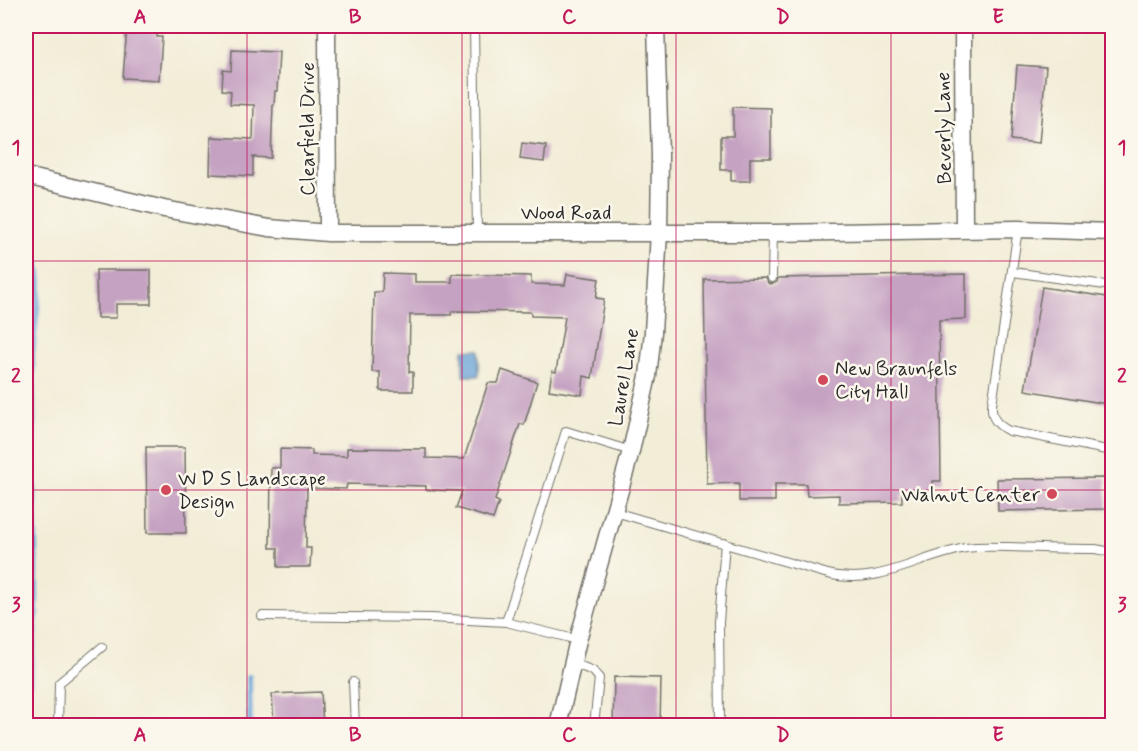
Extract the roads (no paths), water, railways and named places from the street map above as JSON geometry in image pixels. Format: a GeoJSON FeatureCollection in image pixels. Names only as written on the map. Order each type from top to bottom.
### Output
{"type":"FeatureCollection","features":[{"type":"Feature","properties":{"kind":"street","name":"Clearfield Drive"},"geometry":{"type":"LineString","coordinates":[[327,26],[328,233]]}},
{"type":"Feature","properties":{"kind":"street","name":"Laurel Lane"},"geometry":{"type":"LineString","coordinates":[[558,726],[578,640],[631,452],[648,376],[659,233],[660,156],[656,26]]}},
{"type":"Feature","properties":{"kind":"street","name":"Beverly Lane"},"geometry":{"type":"LineString","coordinates":[[963,26],[964,230]]}},
{"type":"Feature","properties":{"kind":"street","name":"Wood Road"},"geometry":{"type":"LineString","coordinates":[[26,176],[164,209],[269,228],[328,233],[773,233],[964,230],[1113,232]]}},
{"type":"Feature","properties":{"kind":"lane"},"geometry":{"type":"LineString","coordinates":[[474,26],[477,233]]}},
{"type":"Feature","properties":{"kind":"lane"},"geometry":{"type":"LineString","coordinates":[[1018,230],[992,405],[993,417],[1009,431],[1113,451]]}},
{"type":"Feature","properties":{"kind":"lane"},"geometry":{"type":"LineString","coordinates":[[772,278],[773,233]]}},
{"type":"Feature","properties":{"kind":"lane"},"geometry":{"type":"LineString","coordinates":[[1013,272],[1113,286]]}},
{"type":"Feature","properties":{"kind":"lane"},"geometry":{"type":"LineString","coordinates":[[506,622],[566,431],[631,452]]}},
{"type":"Feature","properties":{"kind":"lane"},"geometry":{"type":"LineString","coordinates":[[615,512],[828,574],[847,577],[884,574],[966,548],[1097,549],[1113,552]]}},
{"type":"Feature","properties":{"kind":"lane"},"geometry":{"type":"LineString","coordinates":[[720,726],[719,622],[724,543]]}},
{"type":"Feature","properties":{"kind":"lane"},"geometry":{"type":"LineString","coordinates":[[262,616],[431,618],[506,622],[578,640]]}},
{"type":"Feature","properties":{"kind":"lane"},"geometry":{"type":"LineString","coordinates":[[58,726],[59,683],[102,646]]}},
{"type":"Feature","properties":{"kind":"lane"},"geometry":{"type":"LineString","coordinates":[[573,663],[593,671],[599,678],[594,726]]}},
{"type":"Feature","properties":{"kind":"lane"},"geometry":{"type":"LineString","coordinates":[[353,682],[355,726]]}},
{"type":"Feature","properties":{"kind":"water"},"geometry":{"type":"Polygon","coordinates":[[[463,350],[479,350],[479,376],[463,376],[463,350]]]}},
{"type":"Feature","properties":{"kind":"waterway"},"geometry":{"type":"LineString","coordinates":[[26,247],[38,265],[40,283],[32,354],[36,610],[31,666]]}},
{"type":"Feature","properties":{"kind":"waterway"},"geometry":{"type":"LineString","coordinates":[[26,654],[31,666],[26,707]]}},
{"type":"Feature","properties":{"kind":"waterway"},"geometry":{"type":"LineString","coordinates":[[249,677],[250,726]]}},
{"type":"Feature","properties":{"kind":"place","name":"New Braunfels City Hall"},"geometry":{"type":"Point","coordinates":[823,380]}},
{"type":"Feature","properties":{"kind":"place","name":"W D S Landscape Design"},"geometry":{"type":"Point","coordinates":[166,490]}},
{"type":"Feature","properties":{"kind":"place","name":"Walnut Center"},"geometry":{"type":"Point","coordinates":[1052,494]}}]}
